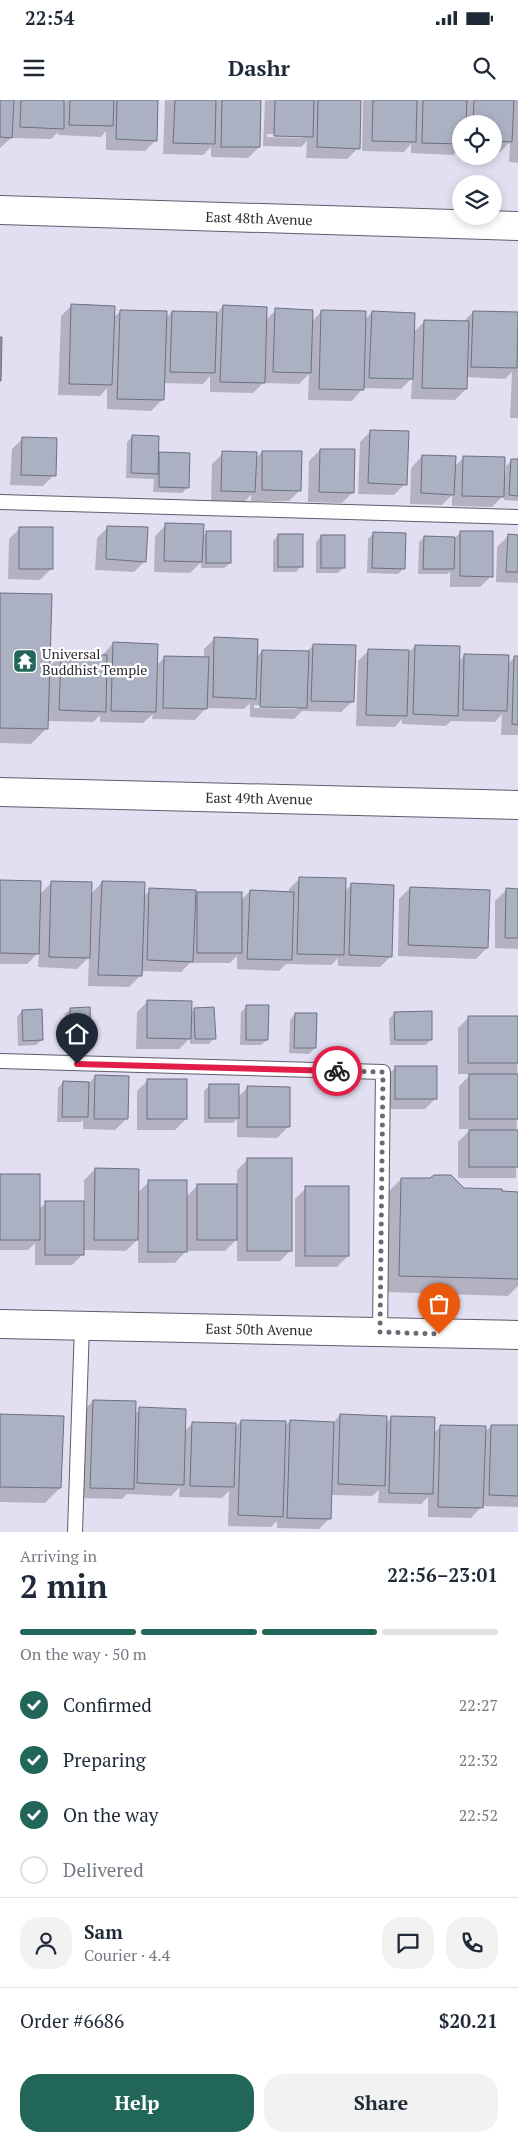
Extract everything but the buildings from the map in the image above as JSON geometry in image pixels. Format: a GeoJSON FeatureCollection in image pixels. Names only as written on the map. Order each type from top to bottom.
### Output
{"type":"FeatureCollection","features":[{"type":"Feature","properties":{"kind":"street","name":"East 48th Avenue"},"geometry":{"type":"LineString","coordinates":[[0,210],[518,226]]}},
{"type":"Feature","properties":{"kind":"street","name":"East 49th Avenue"},"geometry":{"type":"LineString","coordinates":[[0,792],[518,805]]}},
{"type":"Feature","properties":{"kind":"street","name":"East 50th Avenue"},"geometry":{"type":"LineString","coordinates":[[0,1324],[518,1335]]}},
{"type":"Feature","properties":{"kind":"lane"},"geometry":{"type":"LineString","coordinates":[[0,502],[518,517]]}},
{"type":"Feature","properties":{"kind":"lane"},"geometry":{"type":"LineString","coordinates":[[0,1061],[383,1072],[380,1332]]}},
{"type":"Feature","properties":{"kind":"lane"},"geometry":{"type":"LineString","coordinates":[[75,1532],[82,1325]]}},
{"type":"Feature","properties":{"kind":"way so far"},"geometry":{"type":"LineString","coordinates":[[337,1071],[383,1072],[380,1332],[439,1334]]}},
{"type":"Feature","properties":{"kind":"place","name":"Universal Buddhist Temple"},"geometry":{"type":"Point","coordinates":[25,661]}},
{"type":"Feature","properties":{"kind":"route"},"geometry":{"type":"LineString","coordinates":[[77,1064],[337,1071]]}}]}
